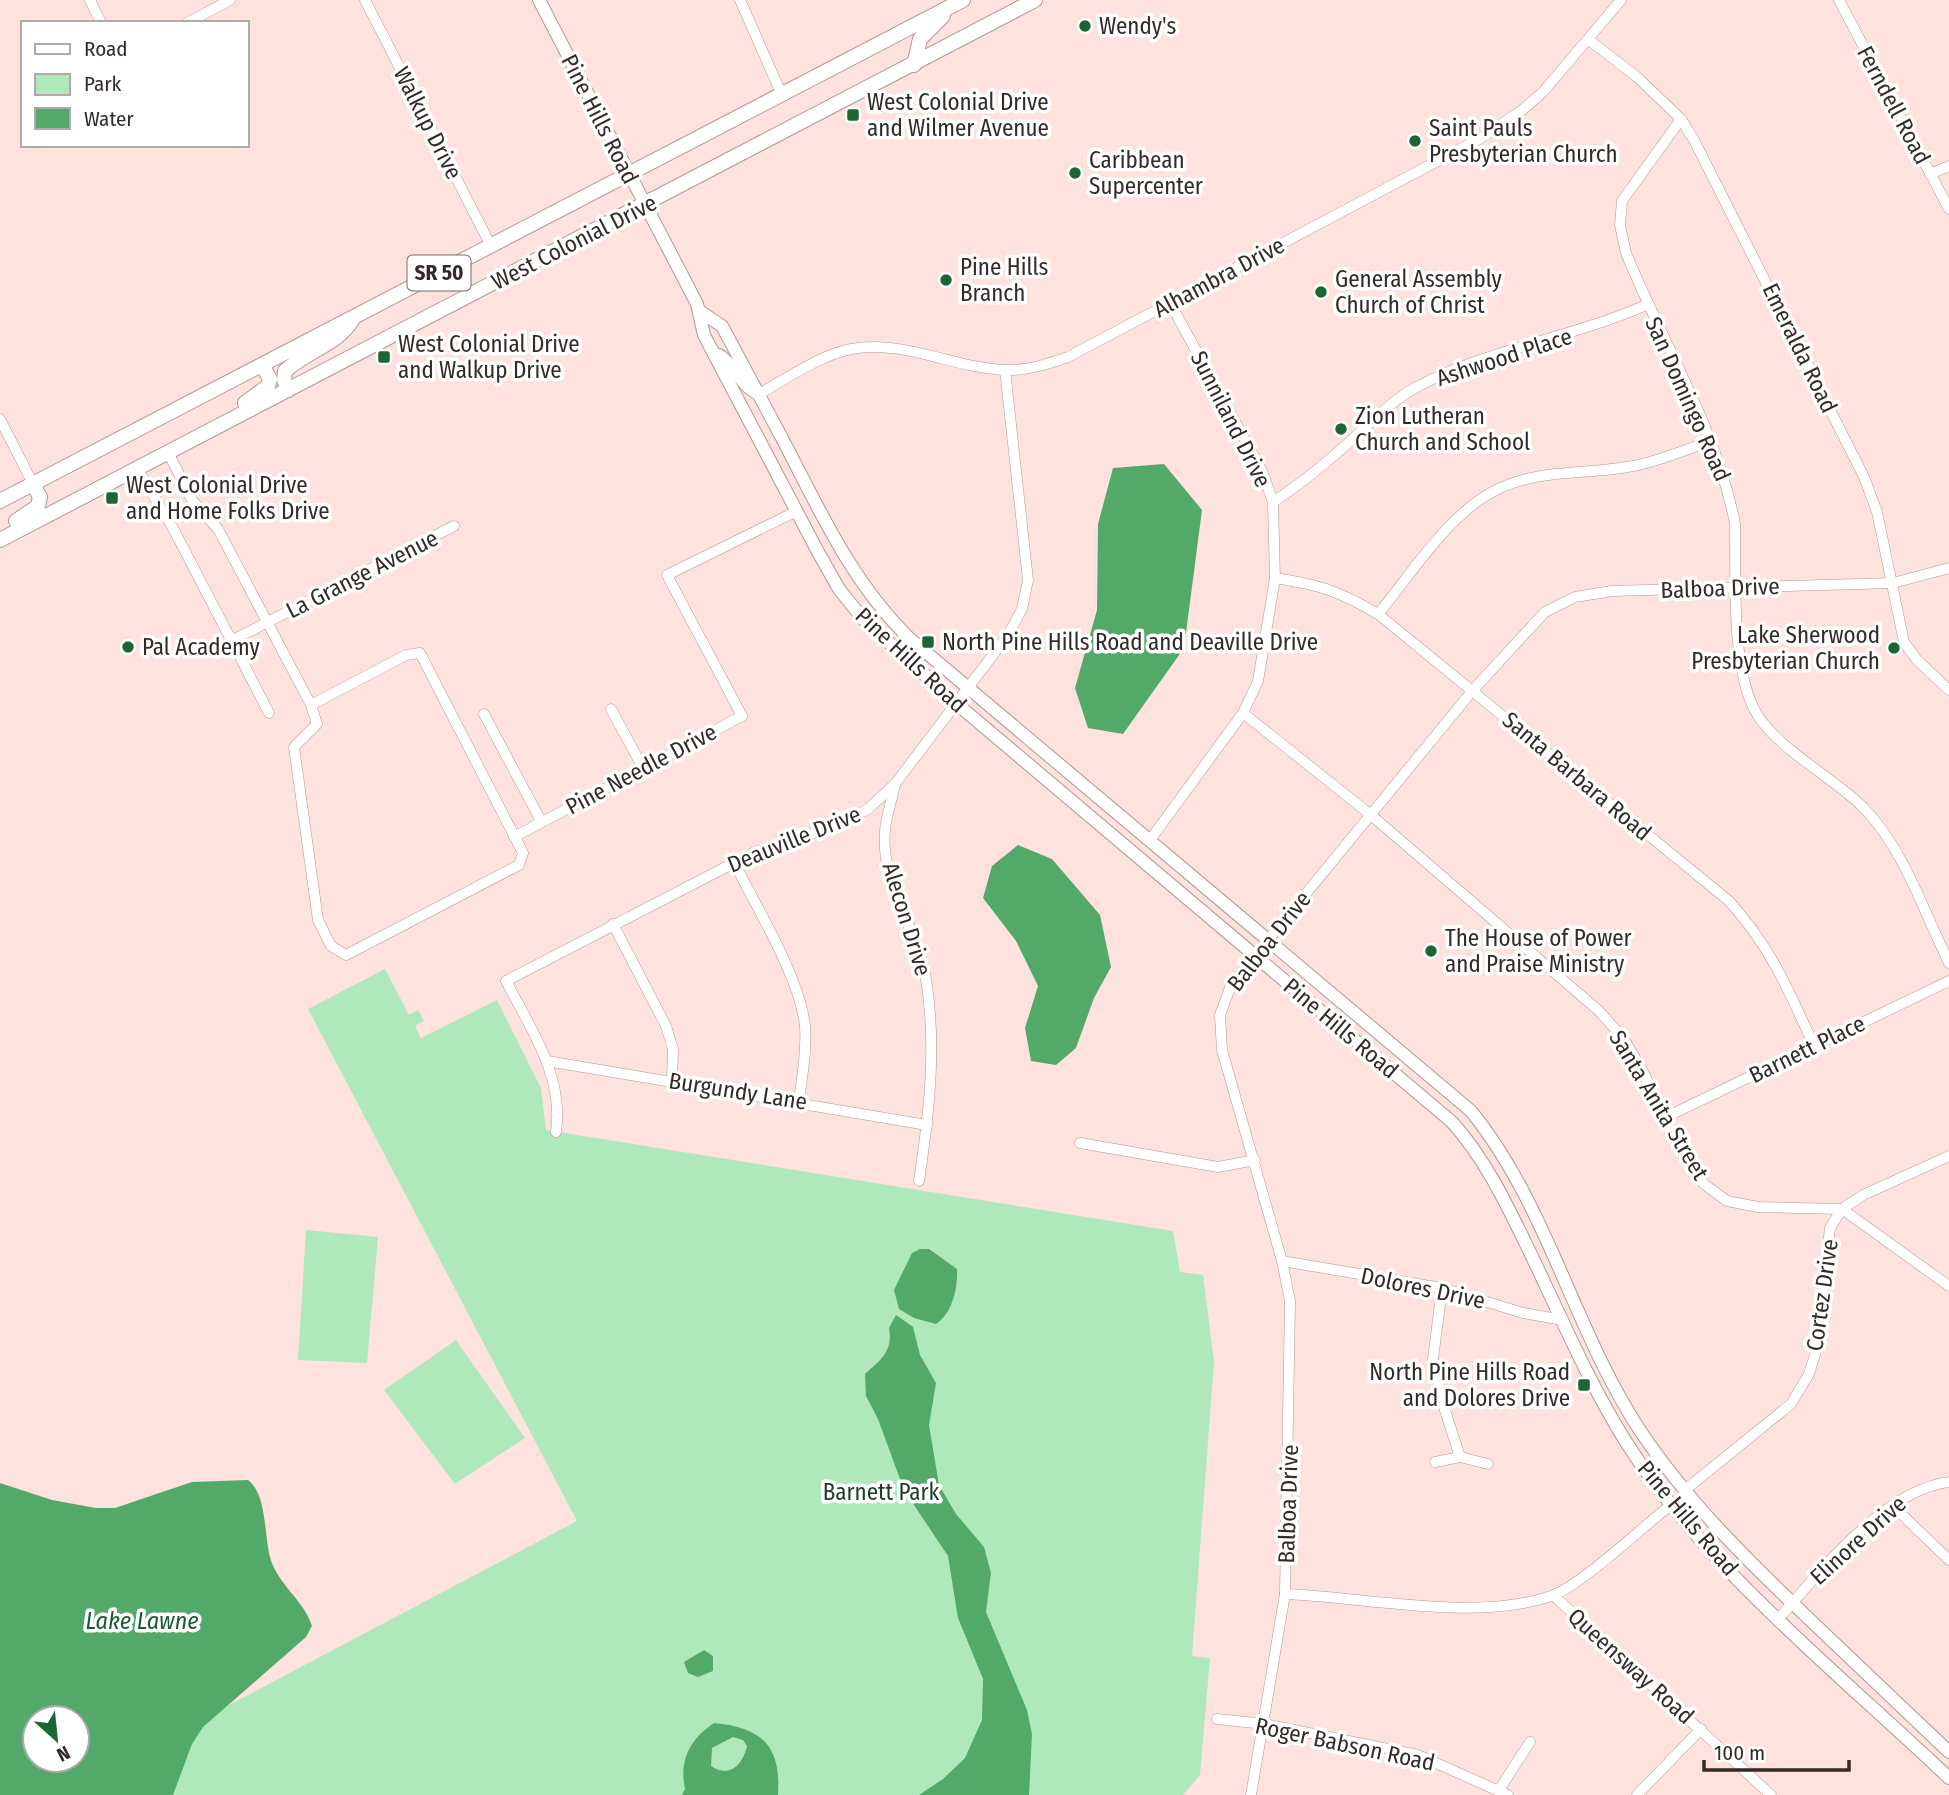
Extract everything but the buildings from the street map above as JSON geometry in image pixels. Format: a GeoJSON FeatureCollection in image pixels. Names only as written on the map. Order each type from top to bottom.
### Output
{"type":"FeatureCollection","features":[{"type":"Feature","properties":{"kind":"highway","name":"West Colonial Drive"},"geometry":{"type":"LineString","coordinates":[[0,501],[963,0]]}},
{"type":"Feature","properties":{"kind":"highway"},"geometry":{"type":"LineString","coordinates":[[914,65],[920,39],[934,23],[963,0]]}},
{"type":"Feature","properties":{"kind":"highway","name":"West Colonial Drive"},"geometry":{"type":"LineString","coordinates":[[0,540],[1035,0]]}},
{"type":"Feature","properties":{"kind":"highway"},"geometry":{"type":"LineString","coordinates":[[288,390],[284,380],[285,371],[313,351],[343,335],[353,318]]}},
{"type":"Feature","properties":{"kind":"highway"},"geometry":{"type":"LineString","coordinates":[[209,431],[221,415],[255,398],[268,386],[270,379],[262,365]]}},
{"type":"Feature","properties":{"kind":"highway"},"geometry":{"type":"LineString","coordinates":[[0,529],[38,506],[40,497],[33,484]]}},
{"type":"Feature","properties":{"kind":"main road","name":"Pine Hills Road"},"geometry":{"type":"LineString","coordinates":[[538,0],[701,312],[704,335],[839,589],[863,619],[957,704],[1452,1122],[1478,1151],[1625,1440],[1671,1505],[1702,1542],[1779,1618],[1949,1778]]}},
{"type":"Feature","properties":{"kind":"main road","name":"Pine Hills Road"},"geometry":{"type":"LineString","coordinates":[[701,312],[722,326],[857,579],[883,613],[968,689],[1448,1090],[1488,1132],[1512,1171],[1629,1411],[1685,1490],[1737,1551],[1949,1752]]}},
{"type":"Feature","properties":{"kind":"main road"},"geometry":{"type":"LineString","coordinates":[[713,351],[727,360],[745,388],[758,394]]}},
{"type":"Feature","properties":{"kind":"street"},"geometry":{"type":"LineString","coordinates":[[90,0],[100,21]]}},
{"type":"Feature","properties":{"kind":"street"},"geometry":{"type":"LineString","coordinates":[[191,21],[230,0]]}},
{"type":"Feature","properties":{"kind":"street","name":"Walkup Drive"},"geometry":{"type":"LineString","coordinates":[[365,0],[491,246]]}},
{"type":"Feature","properties":{"kind":"street"},"geometry":{"type":"LineString","coordinates":[[740,0],[782,95]]}},
{"type":"Feature","properties":{"kind":"street","name":"Alhambra Drive"},"geometry":{"type":"LineString","coordinates":[[758,394],[824,360],[856,348],[878,346],[1005,370],[1037,367],[1068,357],[1479,139],[1521,111],[1589,40],[1621,0]]}},
{"type":"Feature","properties":{"kind":"street","name":"Ferndell Road"},"geometry":{"type":"LineString","coordinates":[[1839,0],[1949,209]]}},
{"type":"Feature","properties":{"kind":"street","name":"Emeralda Road"},"geometry":{"type":"LineString","coordinates":[[1589,40],[1637,77],[1681,119],[1711,169],[1864,477],[1877,512],[1905,642],[1917,660],[1949,690]]}},
{"type":"Feature","properties":{"kind":"street","name":"San Domingo Road"},"geometry":{"type":"LineString","coordinates":[[1681,119],[1622,201],[1620,225],[1626,253],[1646,305],[1710,441],[1730,499],[1735,524],[1742,681],[1755,711],[1785,743],[1863,807],[1885,831],[1949,963]]}},
{"type":"Feature","properties":{"kind":"street"},"geometry":{"type":"LineString","coordinates":[[1930,174],[1949,166]]}},
{"type":"Feature","properties":{"kind":"street","name":"Sunniland Drive"},"geometry":{"type":"LineString","coordinates":[[1150,840],[1243,713],[1258,681],[1275,578],[1273,502],[1262,471],[1170,303]]}},
{"type":"Feature","properties":{"kind":"street","name":"Ashwood Place"},"geometry":{"type":"LineString","coordinates":[[1273,502],[1304,482],[1391,404],[1413,388],[1447,373],[1606,323],[1646,305]]}},
{"type":"Feature","properties":{"kind":"street","name":"Deauville Drive"},"geometry":{"type":"LineString","coordinates":[[547,1061],[506,981],[755,852],[838,825],[868,809],[895,784],[1008,635],[1022,609],[1028,580],[1005,370]]}},
{"type":"Feature","properties":{"kind":"street"},"geometry":{"type":"LineString","coordinates":[[0,419],[33,484]]}},
{"type":"Feature","properties":{"kind":"street"},"geometry":{"type":"LineString","coordinates":[[1378,614],[1456,520],[1487,495],[1545,473],[1630,467],[1660,460],[1710,441]]}},
{"type":"Feature","properties":{"kind":"street"},"geometry":{"type":"LineString","coordinates":[[168,452],[192,500],[218,529],[311,705],[317,724],[294,747],[318,920],[331,946],[346,956],[519,865],[523,853],[420,653],[405,655],[311,705]]}},
{"type":"Feature","properties":{"kind":"street"},"geometry":{"type":"LineString","coordinates":[[137,468],[174,530],[269,713]]}},
{"type":"Feature","properties":{"kind":"street","name":"Pine Needle Drive"},"geometry":{"type":"LineString","coordinates":[[514,836],[742,716],[667,575],[797,511]]}},
{"type":"Feature","properties":{"kind":"street","name":"La Grange Avenue"},"geometry":{"type":"LineString","coordinates":[[232,641],[454,526]]}},
{"type":"Feature","properties":{"kind":"street","name":"Balboa Drive"},"geometry":{"type":"LineString","coordinates":[[1251,1795],[1286,1594],[1292,1345],[1290,1301],[1282,1261],[1222,1049],[1220,1015],[1231,985],[1473,690],[1545,612],[1575,597],[1612,591],[1893,583],[1949,568]]}},
{"type":"Feature","properties":{"kind":"street","name":"Santa Barbara Road"},"geometry":{"type":"LineString","coordinates":[[1275,578],[1323,586],[1378,614],[1729,901],[1757,933],[1777,965],[1814,1046]]}},
{"type":"Feature","properties":{"kind":"street"},"geometry":{"type":"LineString","coordinates":[[611,709],[643,768]]}},
{"type":"Feature","properties":{"kind":"street","name":"Santa Anita Street"},"geometry":{"type":"LineString","coordinates":[[1243,713],[1371,815],[1599,1011],[1623,1038],[1685,1158],[1704,1184],[1727,1201],[1758,1207],[1842,1209]]}},
{"type":"Feature","properties":{"kind":"street"},"geometry":{"type":"LineString","coordinates":[[484,714],[541,821]]}},
{"type":"Feature","properties":{"kind":"street","name":"Alecon Drive"},"geometry":{"type":"LineString","coordinates":[[895,784],[884,832],[887,863],[926,978],[932,1059],[919,1181]]}},
{"type":"Feature","properties":{"kind":"street"},"geometry":{"type":"LineString","coordinates":[[734,862],[792,980],[799,1001],[804,1023],[805,1052],[799,1101]]}},
{"type":"Feature","properties":{"kind":"street"},"geometry":{"type":"LineString","coordinates":[[613,924],[666,1027],[674,1049],[672,1080]]}},
{"type":"Feature","properties":{"kind":"street","name":"Barnett Place"},"geometry":{"type":"LineString","coordinates":[[1666,1117],[1949,981]]}},
{"type":"Feature","properties":{"kind":"street"},"geometry":{"type":"LineString","coordinates":[[547,1061],[556,1090],[559,1113],[556,1132]]}},
{"type":"Feature","properties":{"kind":"street","name":"Burgundy Lane"},"geometry":{"type":"LineString","coordinates":[[547,1061],[799,1101],[927,1125]]}},
{"type":"Feature","properties":{"kind":"street"},"geometry":{"type":"LineString","coordinates":[[1080,1143],[1219,1167],[1255,1160]]}},
{"type":"Feature","properties":{"kind":"street","name":"Cortez Drive"},"geometry":{"type":"LineString","coordinates":[[1685,1490],[1791,1404],[1809,1374],[1817,1348],[1830,1228],[1842,1209],[1863,1195],[1949,1156]]}},
{"type":"Feature","properties":{"kind":"street"},"geometry":{"type":"LineString","coordinates":[[1842,1209],[1949,1286]]}},
{"type":"Feature","properties":{"kind":"street","name":"Dolores Drive"},"geometry":{"type":"LineString","coordinates":[[1282,1261],[1442,1288],[1522,1312],[1563,1320]]}},
{"type":"Feature","properties":{"kind":"street"},"geometry":{"type":"LineString","coordinates":[[1442,1288],[1433,1359],[1460,1457]]}},
{"type":"Feature","properties":{"kind":"street"},"geometry":{"type":"LineString","coordinates":[[1435,1462],[1460,1457],[1488,1464]]}},
{"type":"Feature","properties":{"kind":"street","name":"Elinore Drive"},"geometry":{"type":"LineString","coordinates":[[1779,1618],[1871,1522],[1909,1493],[1931,1484],[1949,1482]]}},
{"type":"Feature","properties":{"kind":"street"},"geometry":{"type":"LineString","coordinates":[[1286,1594],[1474,1607],[1510,1605],[1553,1595],[1671,1505]]}},
{"type":"Feature","properties":{"kind":"street"},"geometry":{"type":"LineString","coordinates":[[1892,1506],[1949,1560]]}},
{"type":"Feature","properties":{"kind":"street","name":"Queensway Road"},"geometry":{"type":"LineString","coordinates":[[1553,1595],[1770,1795]]}},
{"type":"Feature","properties":{"kind":"street","name":"Roger Babson Road"},"geometry":{"type":"LineString","coordinates":[[1217,1719],[1265,1724],[1418,1755],[1504,1793]]}},
{"type":"Feature","properties":{"kind":"street"},"geometry":{"type":"LineString","coordinates":[[1637,1795],[1701,1729]]}},
{"type":"Feature","properties":{"kind":"street"},"geometry":{"type":"LineString","coordinates":[[1504,1793],[1531,1742]]}},
{"type":"Feature","properties":{"kind":"green space","name":"Barnett Park"},"geometry":{"type":"Polygon","coordinates":[[[385,969],[409,1015],[418,1010],[424,1021],[415,1026],[421,1038],[497,1000],[541,1088],[546,1130],[1173,1231],[1180,1272],[1203,1275],[1214,1361],[1192,1656],[1210,1658],[1200,1775],[1183,1795],[59,1795],[577,1521],[308,1009],[385,969]]]}},
{"type":"Feature","properties":{"kind":"green space"},"geometry":{"type":"Polygon","coordinates":[[[306,1230],[378,1237],[367,1363],[298,1360],[306,1230]]]}},
{"type":"Feature","properties":{"kind":"green space"},"geometry":{"type":"Polygon","coordinates":[[[456,1340],[525,1438],[455,1484],[384,1390],[456,1340]]]}},
{"type":"Feature","properties":{"kind":"water"},"geometry":{"type":"Polygon","coordinates":[[[1164,464],[1202,510],[1184,648],[1123,734],[1088,728],[1075,688],[1097,610],[1098,524],[1113,468],[1164,464]]]}},
{"type":"Feature","properties":{"kind":"water"},"geometry":{"type":"Polygon","coordinates":[[[1018,845],[1052,859],[1100,915],[1111,967],[1094,998],[1076,1048],[1056,1065],[1031,1061],[1025,1028],[1038,986],[1016,941],[983,898],[992,866],[1018,845]]]}},
{"type":"Feature","properties":{"kind":"water"},"geometry":{"type":"Polygon","coordinates":[[[929,1249],[957,1269],[953,1300],[942,1320],[936,1324],[914,1318],[899,1309],[894,1290],[912,1253],[929,1249]]]}},
{"type":"Feature","properties":{"kind":"water"},"geometry":{"type":"Polygon","coordinates":[[[896,1315],[913,1327],[920,1355],[936,1383],[929,1425],[939,1485],[956,1514],[984,1547],[991,1573],[986,1612],[1027,1710],[1032,1734],[1029,1795],[919,1795],[943,1779],[965,1758],[982,1720],[983,1679],[958,1618],[948,1556],[904,1490],[878,1419],[866,1396],[865,1374],[888,1349],[889,1328],[896,1315]]]}},
{"type":"Feature","properties":{"kind":"water","name":"Lake Lawne"},"geometry":{"type":"Polygon","coordinates":[[[248,1480],[254,1486],[262,1505],[273,1567],[303,1608],[312,1626],[306,1637],[203,1727],[192,1744],[173,1795],[0,1795],[0,1483],[52,1500],[96,1508],[115,1508],[192,1482],[248,1480]]]}},
{"type":"Feature","properties":{"kind":"water"},"geometry":{"type":"Polygon","coordinates":[[[704,1650],[713,1656],[713,1671],[698,1677],[688,1673],[684,1662],[704,1650]]]}},
{"type":"Feature","properties":{"kind":"water"},"geometry":{"type":"Polygon","coordinates":[[[714,1723],[745,1729],[766,1742],[776,1764],[778,1795],[682,1795],[685,1789],[684,1769],[688,1751],[714,1723]],[[733,1737],[712,1748],[711,1766],[724,1771],[735,1768],[747,1746],[743,1740],[733,1737]]]}},
{"type":"Feature","properties":{"kind":"place","name":"Wendy's"},"geometry":{"type":"Point","coordinates":[1085,26]}},
{"type":"Feature","properties":{"kind":"place","name":"West Colonial Drive and Wilmer Avenue"},"geometry":{"type":"Point","coordinates":[853,115]}},
{"type":"Feature","properties":{"kind":"place","name":"Saint Pauls Presbyterian Church"},"geometry":{"type":"Point","coordinates":[1415,141]}},
{"type":"Feature","properties":{"kind":"place","name":"Caribbean Supercenter"},"geometry":{"type":"Point","coordinates":[1075,173]}},
{"type":"Feature","properties":{"kind":"place","name":"Pine Hills Branch"},"geometry":{"type":"Point","coordinates":[946,280]}},
{"type":"Feature","properties":{"kind":"place","name":"General Assembly Church of Christ"},"geometry":{"type":"Point","coordinates":[1321,292]}},
{"type":"Feature","properties":{"kind":"place","name":"West Colonial Drive and Walkup Drive"},"geometry":{"type":"Point","coordinates":[384,357]}},
{"type":"Feature","properties":{"kind":"place","name":"Zion Lutheran Church and School"},"geometry":{"type":"Point","coordinates":[1341,429]}},
{"type":"Feature","properties":{"kind":"place","name":"West Colonial Drive and Home Folks Drive"},"geometry":{"type":"Point","coordinates":[112,498]}},
{"type":"Feature","properties":{"kind":"place","name":"North Pine Hills Road and Deaville Drive"},"geometry":{"type":"Point","coordinates":[928,642]}},
{"type":"Feature","properties":{"kind":"place","name":"Pal Academy"},"geometry":{"type":"Point","coordinates":[128,647]}},
{"type":"Feature","properties":{"kind":"place","name":"Lake Sherwood Presbyterian Church"},"geometry":{"type":"Point","coordinates":[1894,648]}},
{"type":"Feature","properties":{"kind":"place","name":"The House of Power and Praise Ministry"},"geometry":{"type":"Point","coordinates":[1431,951]}},
{"type":"Feature","properties":{"kind":"place","name":"North Pine Hills Road and Dolores Drive"},"geometry":{"type":"Point","coordinates":[1584,1385]}}]}
